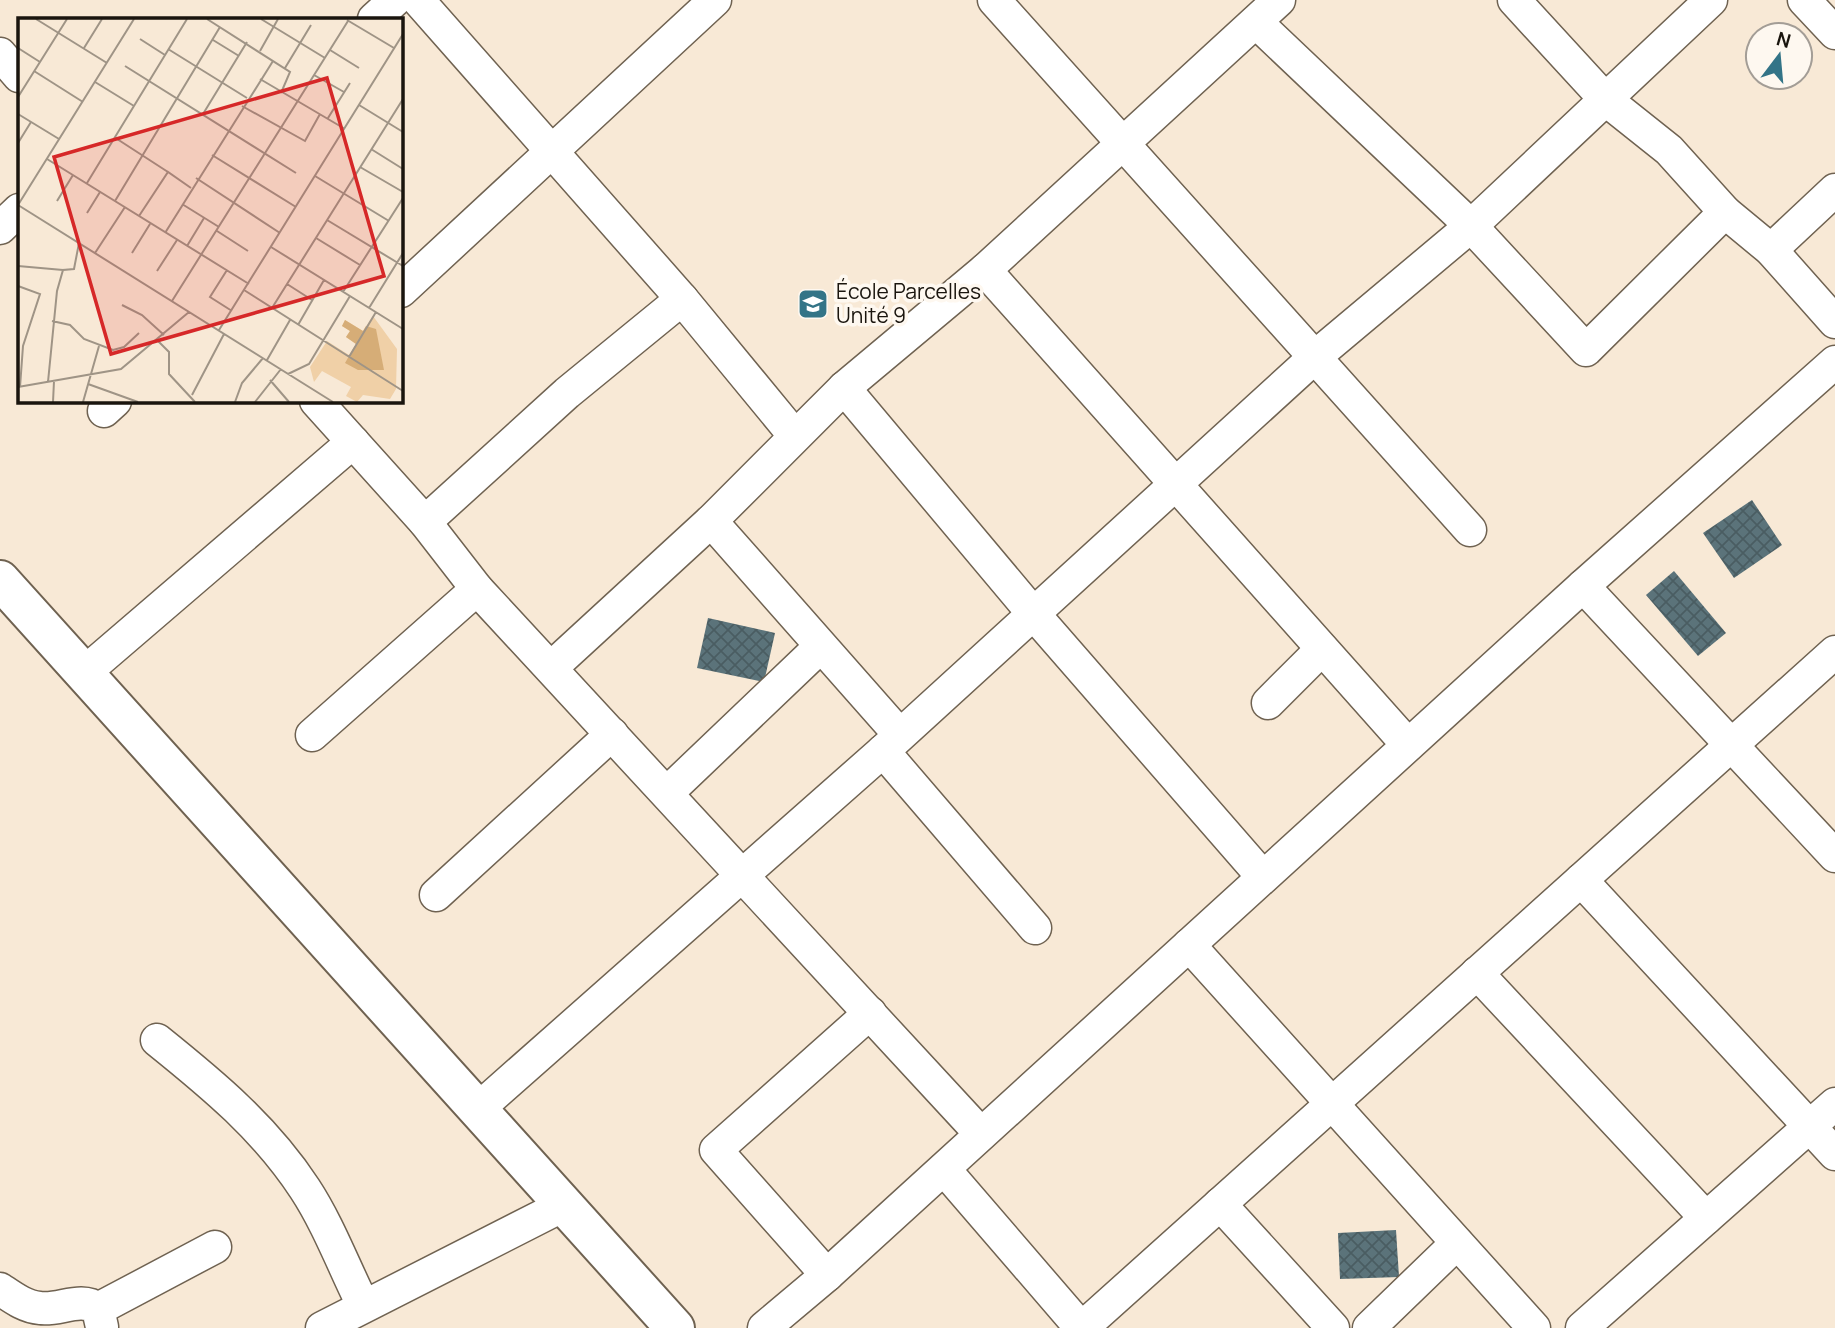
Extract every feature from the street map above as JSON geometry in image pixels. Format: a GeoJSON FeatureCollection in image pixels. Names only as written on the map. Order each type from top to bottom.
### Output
{"type":"FeatureCollection","features":[{"type":"Feature","properties":{"kind":"street"},"geometry":{"type":"LineString","coordinates":[[375,18],[395,0]]}},
{"type":"Feature","properties":{"kind":"street"},"geometry":{"type":"LineString","coordinates":[[418,0],[682,299],[794,435]]}},
{"type":"Feature","properties":{"kind":"street"},"geometry":{"type":"LineString","coordinates":[[402,290],[715,0]]}},
{"type":"Feature","properties":{"kind":"street"},"geometry":{"type":"LineString","coordinates":[[551,668],[710,521],[844,388],[985,270],[1279,0]]}},
{"type":"Feature","properties":{"kind":"street"},"geometry":{"type":"LineString","coordinates":[[478,1109],[891,743],[1316,356],[1471,226],[1711,0]]}},
{"type":"Feature","properties":{"kind":"street"},"geometry":{"type":"LineString","coordinates":[[1804,0],[1835,33]]}},
{"type":"Feature","properties":{"kind":"street"},"geometry":{"type":"LineString","coordinates":[[998,1],[1470,530]]}},
{"type":"Feature","properties":{"kind":"street"},"geometry":{"type":"LineString","coordinates":[[1521,3],[1605,99],[1669,150],[1725,212],[1772,250],[1835,322]]}},
{"type":"Feature","properties":{"kind":"street"},"geometry":{"type":"LineString","coordinates":[[1256,22],[1471,226],[1586,350],[1725,212]]}},
{"type":"Feature","properties":{"kind":"street"},"geometry":{"type":"LineString","coordinates":[[0,54],[18,75]]}},
{"type":"Feature","properties":{"kind":"street"},"geometry":{"type":"LineString","coordinates":[[1772,250],[1835,190]]}},
{"type":"Feature","properties":{"kind":"street"},"geometry":{"type":"LineString","coordinates":[[0,228],[18,211]]}},
{"type":"Feature","properties":{"kind":"street"},"geometry":{"type":"LineString","coordinates":[[985,270],[1408,745]]}},
{"type":"Feature","properties":{"kind":"street"},"geometry":{"type":"LineString","coordinates":[[425,522],[568,393],[682,299]]}},
{"type":"Feature","properties":{"kind":"street"},"geometry":{"type":"LineString","coordinates":[[764,1328],[827,1275],[1583,586],[1835,362]]}},
{"type":"Feature","properties":{"kind":"street"},"geometry":{"type":"LineString","coordinates":[[844,388],[1032,612],[1263,877]]}},
{"type":"Feature","properties":{"kind":"street"},"geometry":{"type":"LineString","coordinates":[[317,402],[425,522],[477,589],[981,1134]]}},
{"type":"Feature","properties":{"kind":"street"},"geometry":{"type":"LineString","coordinates":[[84,673],[353,442]]}},
{"type":"Feature","properties":{"kind":"street"},"geometry":{"type":"LineString","coordinates":[[710,521],[820,647],[1035,928]]}},
{"type":"Feature","properties":{"kind":"street"},"geometry":{"type":"LineString","coordinates":[[1,585],[84,673],[675,1328]]}},
{"type":"Feature","properties":{"kind":"street"},"geometry":{"type":"LineString","coordinates":[[1583,586],[1835,856]]}},
{"type":"Feature","properties":{"kind":"street"},"geometry":{"type":"LineString","coordinates":[[312,735],[477,589]]}},
{"type":"Feature","properties":{"kind":"street"},"geometry":{"type":"LineString","coordinates":[[667,793],[820,647]]}},
{"type":"Feature","properties":{"kind":"street"},"geometry":{"type":"LineString","coordinates":[[1268,703],[1322,649]]}},
{"type":"Feature","properties":{"kind":"street"},"geometry":{"type":"LineString","coordinates":[[944,1169],[1082,1328],[1835,652]]}},
{"type":"Feature","properties":{"kind":"street"},"geometry":{"type":"LineString","coordinates":[[436,895],[612,734]]}},
{"type":"Feature","properties":{"kind":"street"},"geometry":{"type":"LineString","coordinates":[[1581,880],[1835,1154]]}},
{"type":"Feature","properties":{"kind":"street"},"geometry":{"type":"LineString","coordinates":[[1189,945],[1534,1328]]}},
{"type":"Feature","properties":{"kind":"street"},"geometry":{"type":"LineString","coordinates":[[1477,973],[1706,1218]]}},
{"type":"Feature","properties":{"kind":"street"},"geometry":{"type":"LineString","coordinates":[[827,1275],[716,1150],[870,1013]]}},
{"type":"Feature","properties":{"kind":"street"},"geometry":{"type":"LineString","coordinates":[[157,1040],[229,1097],[267,1139],[306,1190],[363,1305]]}},
{"type":"Feature","properties":{"kind":"street"},"geometry":{"type":"LineString","coordinates":[[1582,1328],[1835,1104]]}},
{"type":"Feature","properties":{"kind":"street"},"geometry":{"type":"LineString","coordinates":[[1220,1204],[1332,1328]]}},
{"type":"Feature","properties":{"kind":"street"},"geometry":{"type":"LineString","coordinates":[[322,1328],[564,1205]]}},
{"type":"Feature","properties":{"kind":"street"},"geometry":{"type":"LineString","coordinates":[[1369,1328],[1457,1243]]}},
{"type":"Feature","properties":{"kind":"street"},"geometry":{"type":"LineString","coordinates":[[0,1289],[37,1308],[55,1309],[83,1303],[100,1318],[215,1247]]}},
{"type":"Feature","properties":{"kind":"building"},"geometry":{"type":"Polygon","coordinates":[[[1752,500],[1782,545],[1734,578],[1703,533],[1752,500]]]}},
{"type":"Feature","properties":{"kind":"building"},"geometry":{"type":"Polygon","coordinates":[[[1674,571],[1726,633],[1698,656],[1646,595],[1674,571]]]}},
{"type":"Feature","properties":{"kind":"building"},"geometry":{"type":"Polygon","coordinates":[[[708,618],[775,633],[764,682],[697,668],[708,618]]]}},
{"type":"Feature","properties":{"kind":"building"},"geometry":{"type":"Polygon","coordinates":[[[1396,1230],[1399,1277],[1340,1279],[1338,1233],[1396,1230]]]}},
{"type":"Feature","properties":{"kind":"place","name":"École Parcelles Unité 9"},"geometry":{"type":"Point","coordinates":[813,304]}}]}
